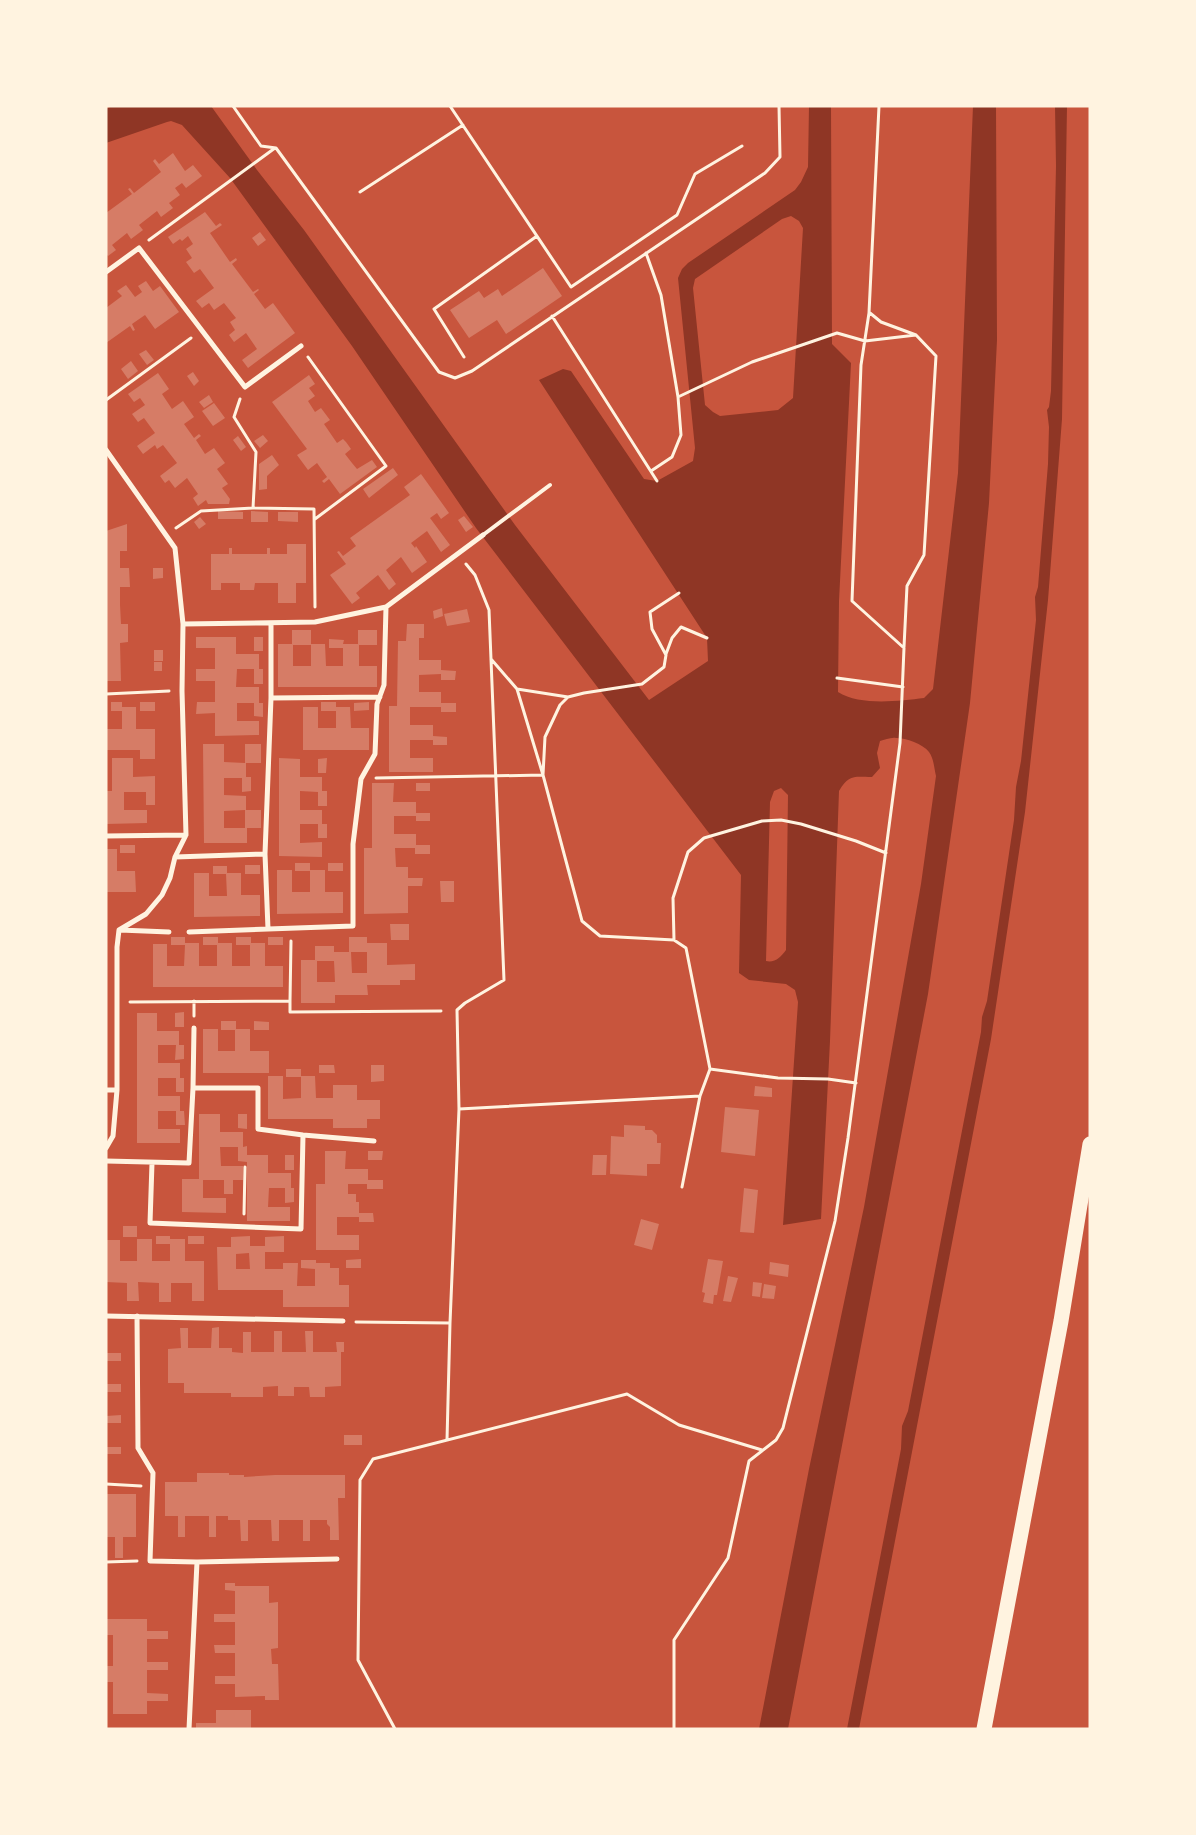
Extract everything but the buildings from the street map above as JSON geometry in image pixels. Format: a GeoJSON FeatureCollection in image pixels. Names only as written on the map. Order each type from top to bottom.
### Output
{"type":"FeatureCollection","features":[{"type":"Feature","properties":{"kind":"highway"},"geometry":{"type":"LineString","coordinates":[[984,1729],[1061,1321],[1090,1144]]}},
{"type":"Feature","properties":{"kind":"street"},"geometry":{"type":"LineString","coordinates":[[106,272],[139,248],[200,331],[245,387],[301,346]]}},
{"type":"Feature","properties":{"kind":"street"},"geometry":{"type":"LineString","coordinates":[[106,450],[167,534],[175,548],[183,624],[182,691],[186,835],[175,857],[170,878],[162,895],[146,914],[119,930],[116,947],[116,1090],[113,1136],[106,1148]]}},
{"type":"Feature","properties":{"kind":"street"},"geometry":{"type":"LineString","coordinates":[[183,624],[315,622],[386,607],[483,535]]}},
{"type":"Feature","properties":{"kind":"street"},"geometry":{"type":"LineString","coordinates":[[189,932],[353,926],[353,844],[361,779],[376,754],[377,704],[384,685],[386,607]]}},
{"type":"Feature","properties":{"kind":"street"},"geometry":{"type":"LineString","coordinates":[[268,929],[265,854],[271,623]]}},
{"type":"Feature","properties":{"kind":"street"},"geometry":{"type":"LineString","coordinates":[[270,698],[380,697]]}},
{"type":"Feature","properties":{"kind":"street"},"geometry":{"type":"LineString","coordinates":[[106,836],[186,835]]}},
{"type":"Feature","properties":{"kind":"street"},"geometry":{"type":"LineString","coordinates":[[175,857],[265,854]]}},
{"type":"Feature","properties":{"kind":"street"},"geometry":{"type":"LineString","coordinates":[[119,930],[169,932]]}},
{"type":"Feature","properties":{"kind":"street"},"geometry":{"type":"LineString","coordinates":[[106,1161],[189,1163],[194,1088],[194,1028]]}},
{"type":"Feature","properties":{"kind":"street"},"geometry":{"type":"LineString","coordinates":[[194,1088],[258,1088],[258,1129],[303,1135],[374,1140]]}},
{"type":"Feature","properties":{"kind":"street"},"geometry":{"type":"LineString","coordinates":[[106,1090],[116,1090]]}},
{"type":"Feature","properties":{"kind":"street"},"geometry":{"type":"LineString","coordinates":[[152,1163],[150,1222],[301,1229],[303,1135]]}},
{"type":"Feature","properties":{"kind":"street"},"geometry":{"type":"LineString","coordinates":[[106,1316],[343,1321]]}},
{"type":"Feature","properties":{"kind":"street"},"geometry":{"type":"LineString","coordinates":[[137,1316],[138,1448],[153,1473],[150,1561],[338,1559]]}},
{"type":"Feature","properties":{"kind":"street"},"geometry":{"type":"LineString","coordinates":[[189,1729],[197,1562]]}},
{"type":"Feature","properties":{"kind":"lane"},"geometry":{"type":"LineString","coordinates":[[483,535],[550,485]]}},
{"type":"Feature","properties":{"kind":"path"},"geometry":{"type":"LineString","coordinates":[[233,106],[261,146],[276,148],[439,372],[455,378],[472,371],[765,173],[780,157],[779,106]]}},
{"type":"Feature","properties":{"kind":"path"},"geometry":{"type":"LineString","coordinates":[[450,106],[571,287],[677,215],[695,174],[742,146]]}},
{"type":"Feature","properties":{"kind":"path"},"geometry":{"type":"LineString","coordinates":[[879,106],[869,313],[861,365],[852,601],[904,648]]}},
{"type":"Feature","properties":{"kind":"path"},"geometry":{"type":"LineString","coordinates":[[360,192],[463,125]]}},
{"type":"Feature","properties":{"kind":"path"},"geometry":{"type":"LineString","coordinates":[[139,248],[276,148]]}},
{"type":"Feature","properties":{"kind":"path"},"geometry":{"type":"LineString","coordinates":[[464,357],[434,309],[536,236]]}},
{"type":"Feature","properties":{"kind":"path"},"geometry":{"type":"LineString","coordinates":[[646,253],[661,295],[678,398],[680,435],[672,457],[651,470]]}},
{"type":"Feature","properties":{"kind":"path"},"geometry":{"type":"LineString","coordinates":[[674,1729],[674,1640],[728,1558],[750,1461],[776,1440],[783,1428],[835,1222],[856,1083],[900,743],[907,586],[924,555],[936,356],[916,335],[881,322],[869,313]]}},
{"type":"Feature","properties":{"kind":"path"},"geometry":{"type":"LineString","coordinates":[[552,316],[657,480]]}},
{"type":"Feature","properties":{"kind":"path"},"geometry":{"type":"LineString","coordinates":[[106,400],[200,331]]}},
{"type":"Feature","properties":{"kind":"path"},"geometry":{"type":"LineString","coordinates":[[678,398],[752,362],[837,333],[865,341],[916,335]]}},
{"type":"Feature","properties":{"kind":"path"},"geometry":{"type":"LineString","coordinates":[[301,346],[386,466],[314,519]]}},
{"type":"Feature","properties":{"kind":"path"},"geometry":{"type":"LineString","coordinates":[[245,387],[234,417],[256,452],[253,508]]}},
{"type":"Feature","properties":{"kind":"path"},"geometry":{"type":"LineString","coordinates":[[167,534],[201,511],[253,508],[314,509],[315,622]]}},
{"type":"Feature","properties":{"kind":"path"},"geometry":{"type":"LineString","coordinates":[[447,1440],[459,1109],[457,1010],[465,1002],[504,980],[489,610],[475,575],[458,555]]}},
{"type":"Feature","properties":{"kind":"path"},"geometry":{"type":"LineString","coordinates":[[666,655],[652,629],[650,612],[679,593]]}},
{"type":"Feature","properties":{"kind":"path"},"geometry":{"type":"LineString","coordinates":[[517,689],[568,697],[642,684],[664,667],[672,638],[681,628],[707,638]]}},
{"type":"Feature","properties":{"kind":"path"},"geometry":{"type":"LineString","coordinates":[[490,658],[517,689],[543,775],[582,920],[600,936],[674,940],[686,948],[710,1069],[700,1096],[682,1187]]}},
{"type":"Feature","properties":{"kind":"path"},"geometry":{"type":"LineString","coordinates":[[837,678],[903,687]]}},
{"type":"Feature","properties":{"kind":"path"},"geometry":{"type":"LineString","coordinates":[[106,694],[182,691]]}},
{"type":"Feature","properties":{"kind":"path"},"geometry":{"type":"LineString","coordinates":[[543,775],[545,737],[560,705],[568,697]]}},
{"type":"Feature","properties":{"kind":"path"},"geometry":{"type":"LineString","coordinates":[[361,779],[543,775]]}},
{"type":"Feature","properties":{"kind":"path"},"geometry":{"type":"LineString","coordinates":[[674,940],[673,898],[688,852],[704,838],[762,821],[781,820],[801,824],[856,841],[886,853]]}},
{"type":"Feature","properties":{"kind":"path"},"geometry":{"type":"LineString","coordinates":[[291,927],[290,1012],[442,1011]]}},
{"type":"Feature","properties":{"kind":"path"},"geometry":{"type":"LineString","coordinates":[[116,1002],[290,1001]]}},
{"type":"Feature","properties":{"kind":"path"},"geometry":{"type":"LineString","coordinates":[[710,1069],[778,1078],[828,1079],[856,1083]]}},
{"type":"Feature","properties":{"kind":"path"},"geometry":{"type":"LineString","coordinates":[[459,1109],[700,1096]]}},
{"type":"Feature","properties":{"kind":"path"},"geometry":{"type":"LineString","coordinates":[[243,1227],[245,1167]]}},
{"type":"Feature","properties":{"kind":"path"},"geometry":{"type":"LineString","coordinates":[[343,1321],[450,1323]]}},
{"type":"Feature","properties":{"kind":"path"},"geometry":{"type":"LineString","coordinates":[[395,1729],[358,1660],[360,1480],[373,1459],[627,1394],[679,1426],[762,1450]]}},
{"type":"Feature","properties":{"kind":"path"},"geometry":{"type":"LineString","coordinates":[[106,1484],[152,1486]]}},
{"type":"Feature","properties":{"kind":"path"},"geometry":{"type":"LineString","coordinates":[[106,1562],[150,1561]]}},
{"type":"Feature","properties":{"kind":"shaded area"},"geometry":{"type":"Polygon","coordinates":[[[112,106],[211,106],[257,170],[304,230],[515,525],[649,700],[708,661],[707,638],[539,380],[563,369],[571,371],[644,479],[657,481],[693,461],[695,448],[678,278],[682,269],[688,263],[795,190],[808,167],[809,106],[831,106],[832,344],[851,363],[839,601],[838,692],[857,699],[880,701],[924,698],[933,689],[958,473],[973,106],[996,106],[997,340],[989,503],[970,703],[928,994],[788,1729],[759,1729],[809,1469],[864,1207],[921,884],[936,776],[932,758],[926,749],[909,740],[890,738],[880,741],[877,753],[880,768],[872,777],[849,779],[839,791],[830,1041],[821,1219],[783,1225],[798,1002],[795,990],[786,984],[749,980],[739,973],[741,875],[476,528],[352,346],[230,178],[182,125],[171,121],[106,143],[106,109],[112,106]],[[791,216],[782,219],[695,279],[693,288],[705,405],[720,416],[778,410],[793,398],[803,228],[799,221],[791,216]],[[781,788],[774,791],[770,802],[766,961],[778,959],[786,950],[788,795],[781,788]]]}},
{"type":"Feature","properties":{"kind":"shaded area"},"geometry":{"type":"Polygon","coordinates":[[[1055,106],[1067,106],[1062,419],[1048,600],[1025,812],[991,1039],[859,1729],[847,1729],[901,1449],[902,1426],[908,1411],[981,1032],[982,1017],[987,1001],[1014,820],[1016,787],[1021,761],[1036,620],[1035,597],[1038,587],[1048,464],[1049,427],[1047,410],[1051,391],[1056,166],[1055,106]]]}}]}
